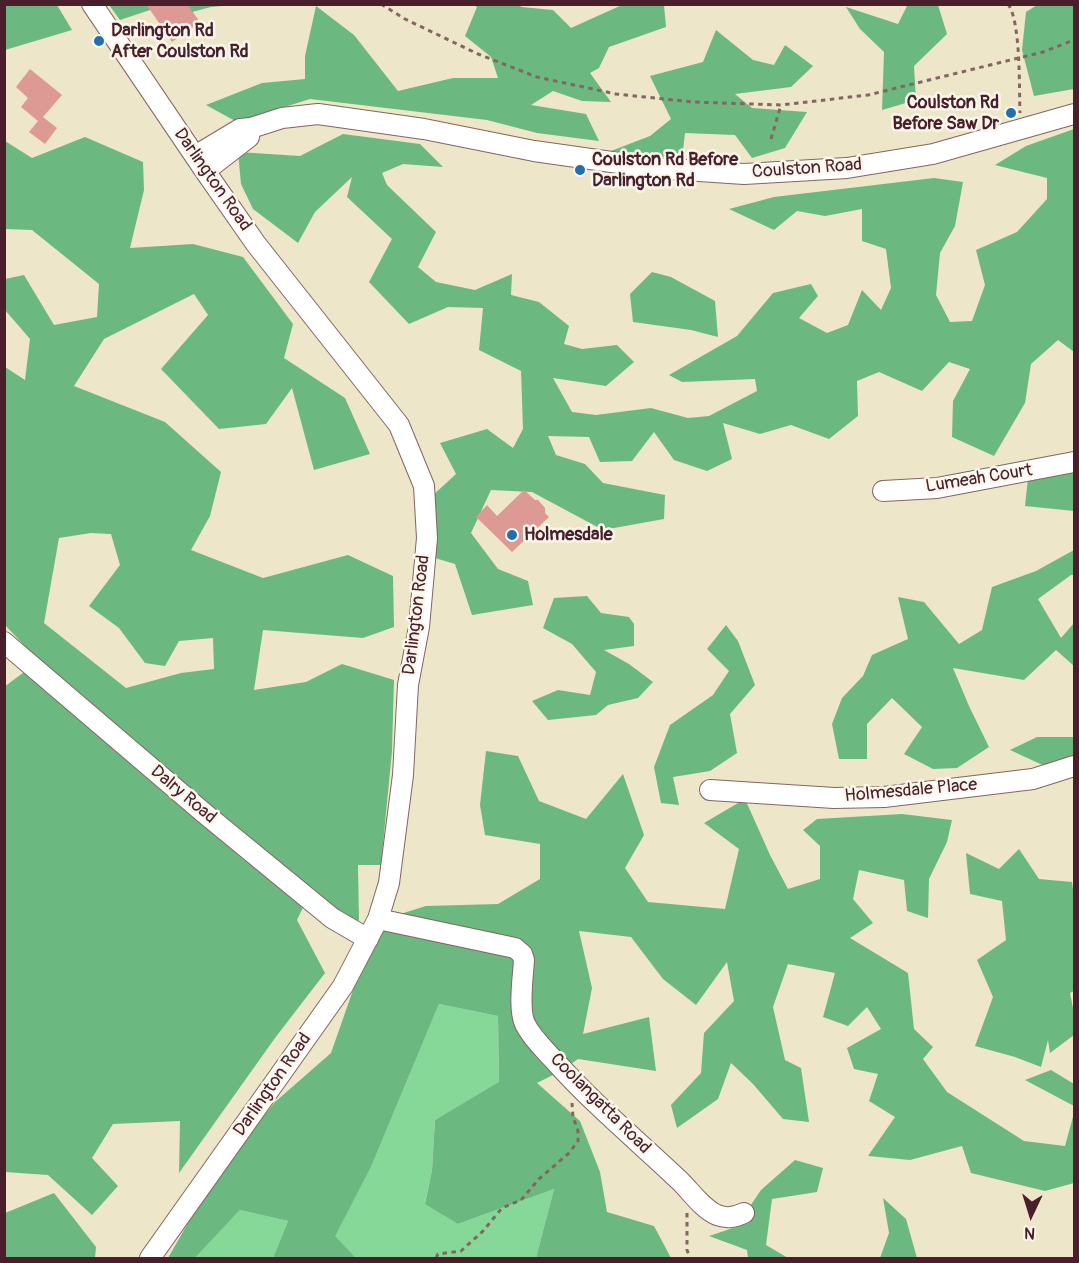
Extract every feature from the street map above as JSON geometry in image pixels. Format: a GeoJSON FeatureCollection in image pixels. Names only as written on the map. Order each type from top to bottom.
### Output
{"type":"FeatureCollection","features":[{"type":"Feature","properties":{"kind":"street","name":"Darlington Road"},"geometry":{"type":"LineString","coordinates":[[92,4],[256,244],[399,425],[424,486],[427,538],[419,627],[408,685],[403,775],[389,883],[378,919],[343,986],[150,1258]]}},
{"type":"Feature","properties":{"kind":"street","name":"Coulston Road"},"geometry":{"type":"LineString","coordinates":[[200,164],[240,129],[251,128],[282,118],[318,114],[424,129],[534,151],[632,165],[744,174],[847,168],[933,154],[1074,114]]}},
{"type":"Feature","properties":{"kind":"street","name":"Lumeah Court"},"geometry":{"type":"LineString","coordinates":[[883,491],[937,488],[1074,462]]}},
{"type":"Feature","properties":{"kind":"street","name":"Dalry Road"},"geometry":{"type":"LineString","coordinates":[[4,642],[204,813],[332,918],[368,939]]}},
{"type":"Feature","properties":{"kind":"street","name":"Holmesdale Place"},"geometry":{"type":"LineString","coordinates":[[710,790],[834,798],[884,797],[1033,778],[1074,766]]}},
{"type":"Feature","properties":{"kind":"street","name":"Coolangatta Road"},"geometry":{"type":"LineString","coordinates":[[378,919],[515,948],[522,954],[524,960],[522,1009],[524,1023],[532,1036],[572,1080],[702,1204],[726,1218],[744,1213]]}},
{"type":"Feature","properties":{"kind":"path"},"geometry":{"type":"LineString","coordinates":[[381,4],[405,19],[478,54],[537,77],[616,94],[693,102],[781,105],[868,95],[1043,52],[1074,40]]}},
{"type":"Feature","properties":{"kind":"path"},"geometry":{"type":"LineString","coordinates":[[1008,4],[1016,23],[1021,130]]}},
{"type":"Feature","properties":{"kind":"path"},"geometry":{"type":"LineString","coordinates":[[771,139],[781,105]]}},
{"type":"Feature","properties":{"kind":"path"},"geometry":{"type":"LineString","coordinates":[[436,1258],[438,1254],[460,1251],[483,1231],[502,1208],[521,1200],[539,1179],[569,1153],[578,1141],[578,1131],[573,1117],[572,1080]]}},
{"type":"Feature","properties":{"kind":"path"},"geometry":{"type":"LineString","coordinates":[[690,1258],[687,1250],[686,1225],[691,1192]]}},
{"type":"Feature","properties":{"kind":"green space"},"geometry":{"type":"Polygon","coordinates":[[[5,4],[57,5],[72,30],[5,50],[5,4]]]}},
{"type":"Feature","properties":{"kind":"green space"},"geometry":{"type":"Polygon","coordinates":[[[109,5],[232,5],[211,7],[181,15],[159,7],[120,20],[109,5]]]}},
{"type":"Feature","properties":{"kind":"green space"},"geometry":{"type":"Polygon","coordinates":[[[473,5],[518,5],[553,10],[571,28],[622,5],[664,5],[666,27],[609,47],[599,68],[590,73],[611,102],[582,101],[553,91],[531,105],[586,114],[599,141],[537,133],[487,120],[310,99],[237,122],[206,105],[262,83],[305,79],[305,56],[316,6],[354,35],[398,91],[453,78],[498,78],[491,57],[465,36],[477,7],[473,5]]]}},
{"type":"Feature","properties":{"kind":"green space"},"geometry":{"type":"Polygon","coordinates":[[[905,5],[938,5],[947,34],[914,66],[916,100],[882,110],[884,52],[860,29],[846,7],[898,24],[907,6],[905,5]]]}},
{"type":"Feature","properties":{"kind":"green space"},"geometry":{"type":"Polygon","coordinates":[[[1037,5],[1074,5],[1074,89],[1034,96],[1022,50],[1026,12],[1037,5]]]}},
{"type":"Feature","properties":{"kind":"green space"},"geometry":{"type":"Polygon","coordinates":[[[716,30],[753,60],[774,65],[785,45],[813,66],[791,87],[735,94],[752,108],[807,112],[785,148],[752,158],[735,135],[685,133],[682,159],[611,151],[650,136],[671,119],[650,76],[703,62],[716,30]]]}},
{"type":"Feature","properties":{"kind":"green space"},"geometry":{"type":"Polygon","coordinates":[[[1074,129],[1074,352],[1058,340],[1031,364],[1025,403],[994,456],[952,437],[953,401],[970,369],[949,362],[922,391],[879,372],[857,381],[858,416],[829,439],[791,425],[760,434],[723,423],[732,459],[707,471],[674,460],[654,432],[632,461],[600,462],[589,437],[548,436],[556,455],[585,464],[603,483],[665,495],[664,519],[603,530],[532,492],[491,490],[471,533],[498,569],[528,581],[533,605],[472,615],[455,564],[435,558],[432,496],[456,474],[440,443],[487,429],[513,448],[523,429],[521,371],[479,350],[483,308],[448,307],[409,324],[369,282],[392,239],[347,197],[352,177],[315,212],[298,243],[253,209],[241,184],[238,152],[300,156],[343,134],[420,144],[443,167],[403,164],[382,173],[387,185],[436,232],[418,267],[436,282],[475,290],[512,274],[511,295],[539,302],[569,326],[564,344],[582,349],[617,345],[634,362],[606,386],[553,378],[572,412],[596,415],[651,408],[688,418],[709,416],[757,391],[755,379],[682,382],[669,375],[737,336],[773,293],[811,284],[818,296],[799,318],[827,333],[848,325],[862,290],[881,310],[891,288],[886,249],[862,241],[862,209],[825,216],[797,211],[774,230],[729,209],[774,197],[934,178],[963,182],[955,226],[940,253],[936,295],[950,322],[972,321],[985,285],[976,250],[1017,232],[1047,199],[1047,178],[995,165],[1026,146],[1074,129]]]}},
{"type":"Feature","properties":{"kind":"green space"},"geometry":{"type":"Polygon","coordinates":[[[85,137],[143,162],[144,190],[130,248],[193,244],[243,257],[293,324],[284,358],[345,398],[370,454],[314,470],[292,388],[266,424],[219,429],[161,369],[208,315],[194,294],[104,339],[74,386],[165,422],[221,472],[210,516],[191,550],[263,578],[348,555],[393,576],[394,627],[363,638],[263,630],[254,690],[306,682],[342,664],[394,680],[392,751],[381,865],[358,865],[359,921],[307,899],[297,920],[325,973],[275,1038],[179,1173],[180,1121],[113,1124],[92,1158],[118,1186],[92,1215],[48,1175],[5,1172],[4,687],[39,661],[5,625],[5,367],[25,380],[30,339],[5,310],[5,279],[24,275],[54,325],[97,317],[99,284],[32,230],[5,229],[5,141],[32,158],[85,137]],[[91,533],[59,538],[44,623],[126,688],[181,673],[214,669],[213,638],[179,641],[165,666],[145,663],[119,628],[89,606],[120,565],[111,534],[91,533]]]}},
{"type":"Feature","properties":{"kind":"green space"},"geometry":{"type":"Polygon","coordinates":[[[652,272],[671,277],[715,301],[718,337],[691,330],[633,322],[630,294],[652,272]]]}},
{"type":"Feature","properties":{"kind":"green space"},"geometry":{"type":"Polygon","coordinates":[[[1074,468],[1074,511],[1025,506],[1028,478],[1074,468]]]}},
{"type":"Feature","properties":{"kind":"green space"},"geometry":{"type":"Polygon","coordinates":[[[1074,550],[1074,575],[1038,599],[1061,638],[1074,623],[1074,666],[1056,650],[1024,680],[953,668],[989,747],[957,768],[933,769],[904,754],[922,727],[892,698],[867,724],[867,759],[839,759],[832,724],[842,698],[863,676],[872,655],[908,639],[898,597],[924,602],[959,644],[982,630],[992,587],[1036,571],[1074,550]]]}},
{"type":"Feature","properties":{"kind":"green space"},"geometry":{"type":"Polygon","coordinates":[[[587,596],[601,613],[629,617],[634,624],[634,646],[604,650],[629,664],[653,682],[638,698],[608,705],[596,715],[548,720],[532,701],[558,690],[590,695],[596,672],[572,644],[543,628],[554,598],[587,596]]]}},
{"type":"Feature","properties":{"kind":"green space"},"geometry":{"type":"Polygon","coordinates":[[[726,625],[738,641],[755,685],[730,714],[737,753],[710,771],[673,777],[679,805],[661,803],[654,767],[670,725],[713,695],[729,671],[707,649],[726,625]]]}},
{"type":"Feature","properties":{"kind":"green space"},"geometry":{"type":"Polygon","coordinates":[[[1037,737],[1074,737],[1074,760],[1060,773],[1010,750],[1037,737]]]}},
{"type":"Feature","properties":{"kind":"green space"},"geometry":{"type":"Polygon","coordinates":[[[486,751],[518,756],[539,801],[586,819],[623,774],[644,835],[625,868],[648,902],[725,909],[739,849],[704,823],[745,799],[788,889],[820,879],[820,846],[803,830],[817,819],[902,814],[952,820],[947,842],[929,879],[928,918],[907,911],[904,880],[859,870],[853,899],[873,923],[850,938],[908,973],[914,1029],[933,1047],[923,1059],[947,1092],[1024,1141],[1065,1146],[1074,1113],[1074,1183],[1045,1191],[971,1173],[962,1146],[910,1160],[868,1156],[895,1117],[869,1101],[878,1074],[854,1069],[847,1048],[881,1029],[867,1007],[848,1026],[823,1017],[835,973],[788,964],[773,1007],[785,1060],[801,1068],[809,1122],[783,1119],[753,1084],[731,1063],[718,1099],[677,1128],[671,1105],[701,1073],[704,1033],[734,1001],[727,962],[696,1005],[663,979],[631,937],[579,931],[592,988],[583,1034],[649,1017],[656,1071],[578,1059],[537,1083],[580,1121],[600,1172],[607,1212],[654,1226],[671,1258],[536,1258],[554,1189],[458,1224],[425,1204],[432,1170],[435,1120],[499,1082],[498,1016],[439,1004],[371,1167],[335,1236],[356,1258],[273,1258],[288,1221],[240,1210],[195,1258],[168,1258],[216,1174],[275,1102],[331,1053],[359,973],[381,920],[426,906],[498,904],[540,879],[540,844],[485,835],[480,805],[486,751]]]}},
{"type":"Feature","properties":{"kind":"green space"},"geometry":{"type":"Polygon","coordinates":[[[1019,849],[1039,879],[1072,882],[1074,897],[1074,991],[1070,993],[1074,1013],[1074,1035],[1050,1053],[1048,1040],[1041,1067],[975,1046],[993,997],[977,960],[1006,940],[1002,901],[970,894],[966,853],[999,869],[1019,849]]]}},
{"type":"Feature","properties":{"kind":"green space"},"geometry":{"type":"Polygon","coordinates":[[[439,1004],[498,1016],[499,1083],[435,1120],[432,1170],[425,1203],[458,1224],[554,1189],[536,1258],[356,1258],[334,1236],[371,1167],[439,1004]]]}},
{"type":"Feature","properties":{"kind":"green space"},"geometry":{"type":"Polygon","coordinates":[[[1051,1070],[1074,1084],[1074,1106],[1025,1080],[1051,1070]]]}},
{"type":"Feature","properties":{"kind":"green space"},"geometry":{"type":"Polygon","coordinates":[[[795,1160],[823,1168],[817,1192],[772,1199],[766,1245],[788,1258],[748,1258],[747,1250],[709,1236],[736,1227],[761,1190],[795,1160]]]}},
{"type":"Feature","properties":{"kind":"green space"},"geometry":{"type":"Polygon","coordinates":[[[54,1193],[96,1247],[95,1258],[5,1258],[5,1213],[54,1193]]]}},
{"type":"Feature","properties":{"kind":"green space"},"geometry":{"type":"Polygon","coordinates":[[[883,1198],[906,1219],[917,1258],[880,1258],[889,1233],[883,1198]]]}},
{"type":"Feature","properties":{"kind":"green space"},"geometry":{"type":"Polygon","coordinates":[[[240,1210],[288,1221],[273,1258],[195,1258],[240,1210]]]}},
{"type":"Feature","properties":{"kind":"building"},"geometry":{"type":"Polygon","coordinates":[[[146,4],[187,4],[200,22],[172,42],[146,4]]]}},
{"type":"Feature","properties":{"kind":"building"},"geometry":{"type":"Polygon","coordinates":[[[30,69],[62,95],[43,117],[57,128],[45,144],[29,132],[38,121],[21,107],[28,98],[16,87],[30,69]]]}},
{"type":"Feature","properties":{"kind":"building","name":"Holmesdale"},"geometry":{"type":"Polygon","coordinates":[[[524,490],[538,500],[549,517],[512,552],[476,517],[487,505],[497,516],[524,490]]]}},
{"type":"Feature","properties":{"kind":"place","name":"Darlington Rd After Coulston Rd"},"geometry":{"type":"Point","coordinates":[99,41]}},
{"type":"Feature","properties":{"kind":"place","name":"Coulston Rd Before Saw Dr"},"geometry":{"type":"Point","coordinates":[1011,113]}},
{"type":"Feature","properties":{"kind":"place","name":"Coulston Rd Before Darlington Rd"},"geometry":{"type":"Point","coordinates":[580,170]}},
{"type":"Feature","properties":{"kind":"place","name":"Holmesdale"},"geometry":{"type":"Point","coordinates":[512,535]}}]}
